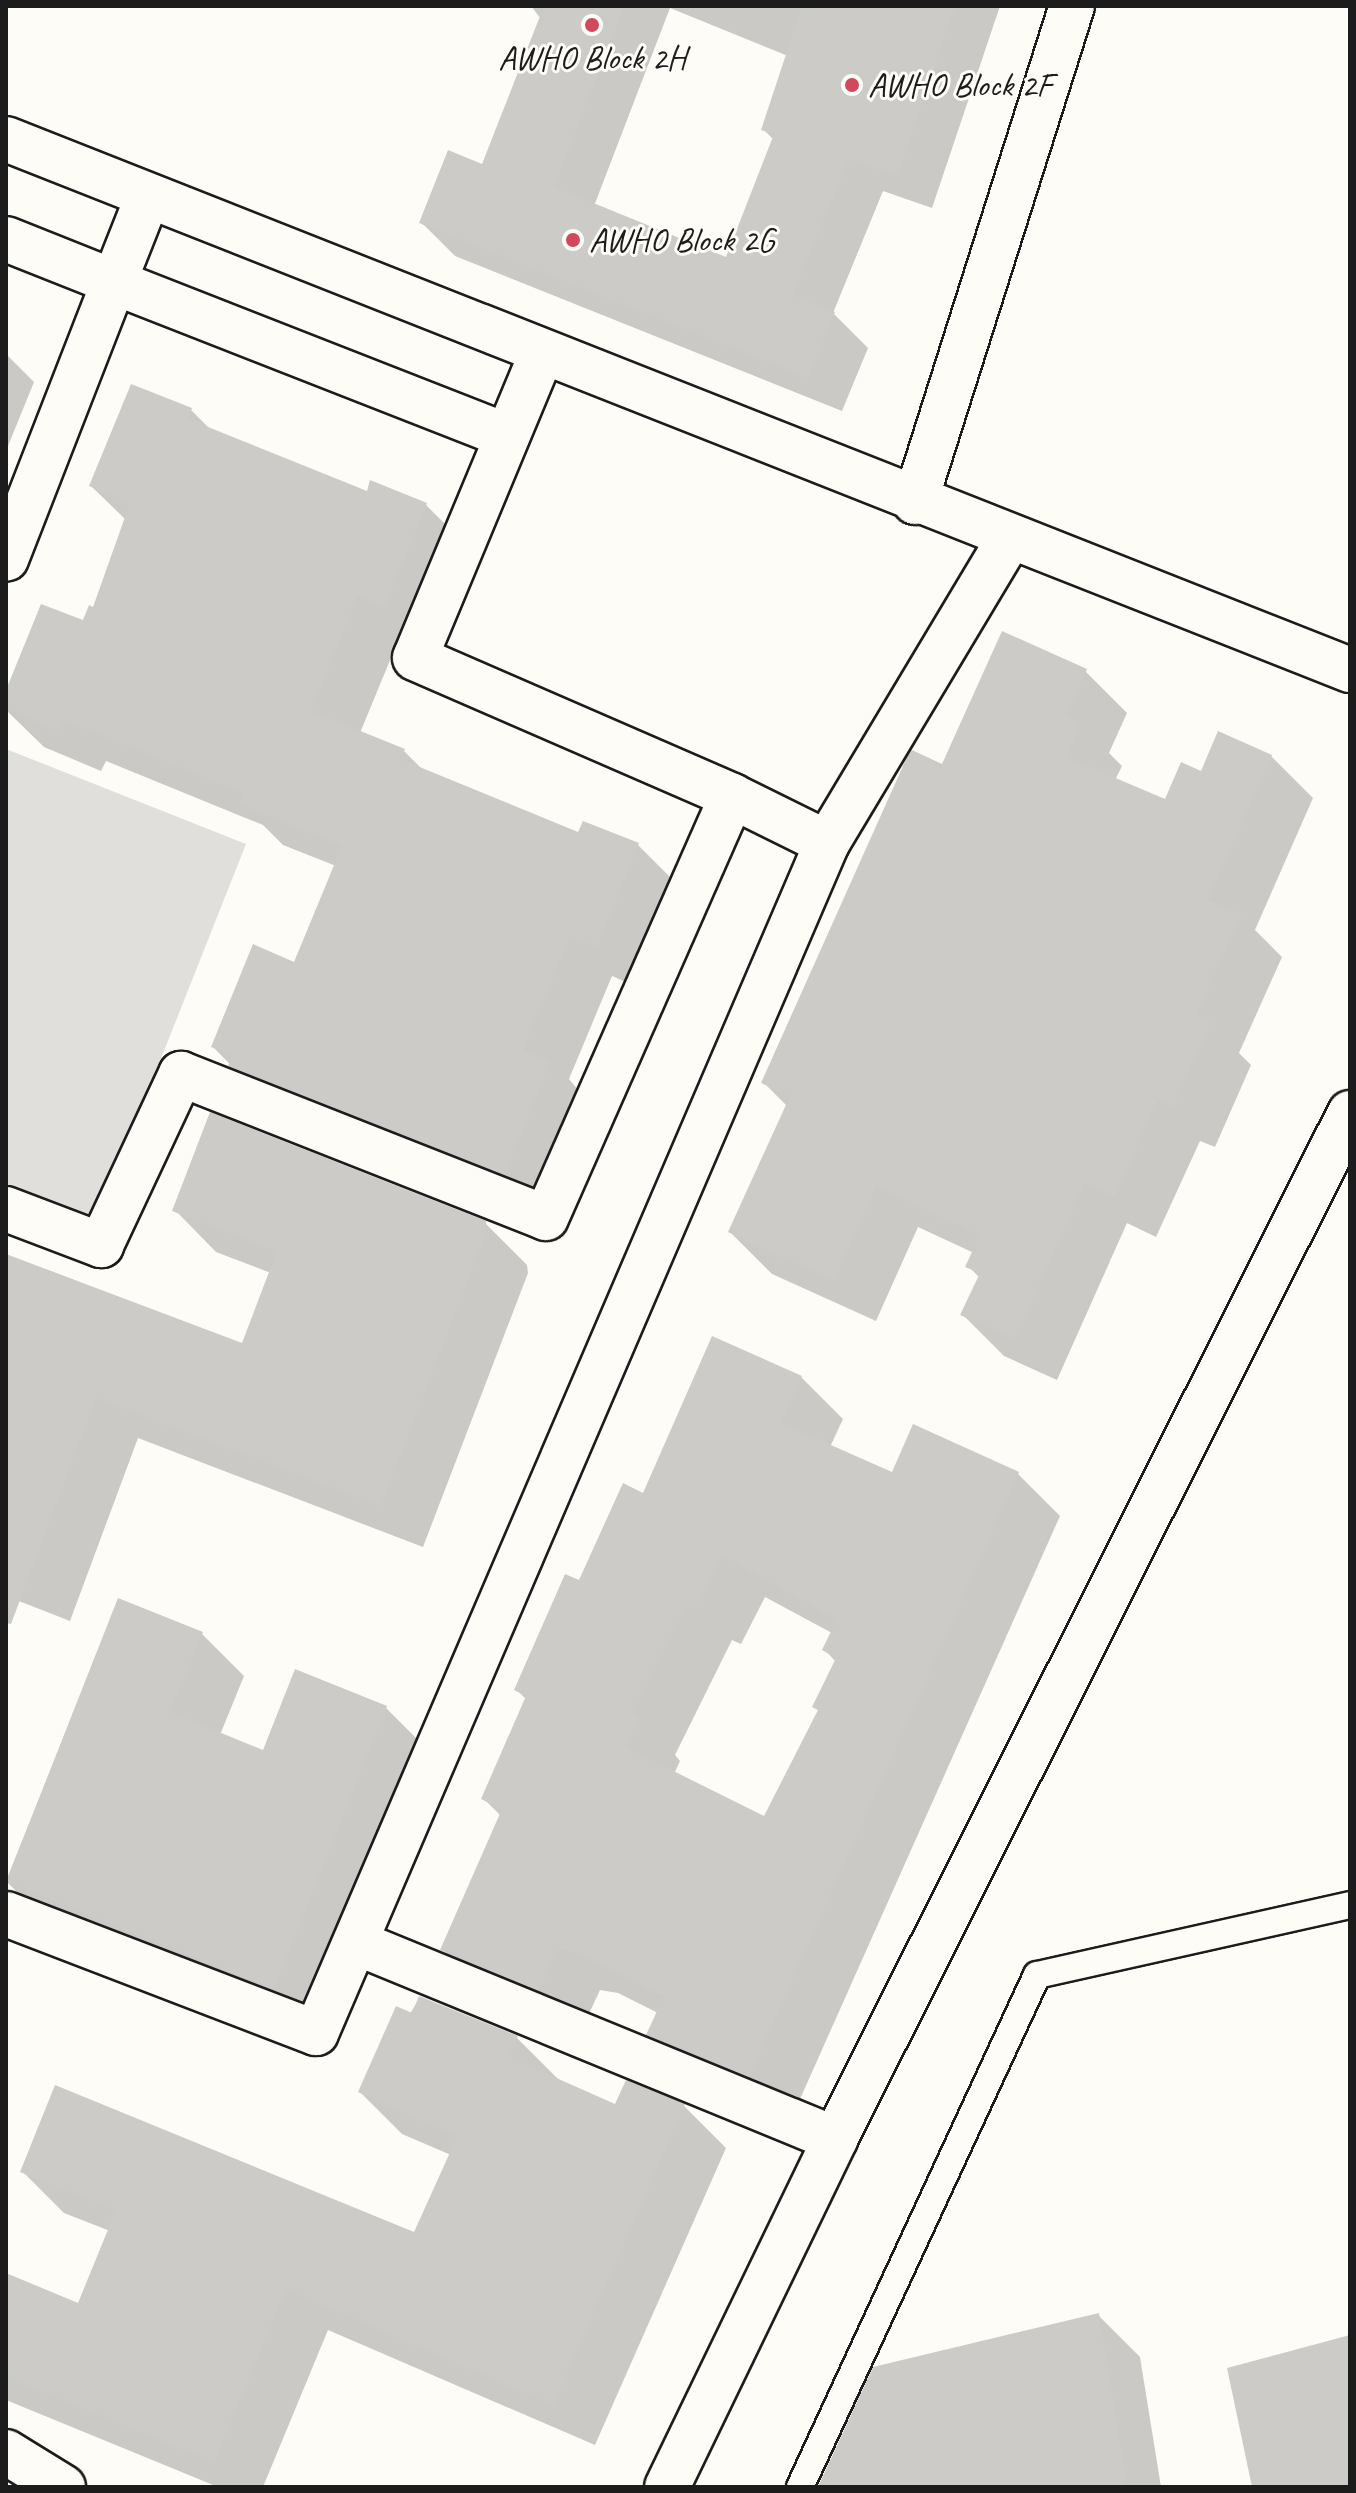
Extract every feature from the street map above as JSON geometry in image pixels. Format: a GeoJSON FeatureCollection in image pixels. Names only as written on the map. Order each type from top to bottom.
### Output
{"type":"FeatureCollection","features":[{"type":"Feature","properties":{"kind":"street"},"geometry":{"type":"LineString","coordinates":[[915,502],[1072,6]]}},
{"type":"Feature","properties":{"kind":"street"},"geometry":{"type":"LineString","coordinates":[[6,139],[915,502],[1350,670]]}},
{"type":"Feature","properties":{"kind":"street"},"geometry":{"type":"LineString","coordinates":[[6,559],[148,196]]}},
{"type":"Feature","properties":{"kind":"street"},"geometry":{"type":"LineString","coordinates":[[6,239],[507,436]]}},
{"type":"Feature","properties":{"kind":"street"},"geometry":{"type":"LineString","coordinates":[[542,353],[415,658],[732,796],[827,843]]}},
{"type":"Feature","properties":{"kind":"street"},"geometry":{"type":"LineString","coordinates":[[6,1914],[316,2033],[827,843],[1009,539]]}},
{"type":"Feature","properties":{"kind":"street"},"geometry":{"type":"LineString","coordinates":[[6,1209],[101,1245],[181,1074],[546,1218],[732,796]]}},
{"type":"Feature","properties":{"kind":"street"},"geometry":{"type":"LineString","coordinates":[[667,2487],[835,2139],[1350,1113]]}},
{"type":"Feature","properties":{"kind":"street"},"geometry":{"type":"LineString","coordinates":[[357,1943],[835,2139]]}},
{"type":"Feature","properties":{"kind":"street"},"geometry":{"type":"LineString","coordinates":[[6,2452],[63,2487]]}},
{"type":"Feature","properties":{"kind":"lane"},"geometry":{"type":"LineString","coordinates":[[800,2487],[1037,1975],[1350,1905]]}},
{"type":"Feature","properties":{"kind":"shaded area"},"geometry":{"type":"Polygon","coordinates":[[[6,749],[246,844],[95,1225],[6,1189],[6,749]]]}},
{"type":"Feature","properties":{"kind":"building"},"geometry":{"type":"Polygon","coordinates":[[[544,6],[624,6],[554,187],[726,257],[774,134],[761,130],[802,6],[955,6],[898,176],[849,159],[792,295],[835,312],[808,378],[419,223],[448,150],[482,164],[544,6]]]}},
{"type":"Feature","properties":{"kind":"building"},"geometry":{"type":"Polygon","coordinates":[[[131,384],[192,408],[188,419],[367,491],[370,480],[427,503],[385,607],[358,596],[311,711],[405,749],[400,759],[578,832],[583,821],[639,843],[597,947],[570,936],[528,1037],[523,1051],[550,1062],[505,1175],[228,1066],[232,1055],[211,1047],[253,944],[294,962],[342,846],[239,804],[243,793],[64,720],[59,731],[6,709],[6,690],[41,604],[83,620],[89,605],[93,607],[130,503],[89,486],[131,384]]]}},
{"type":"Feature","properties":{"kind":"building"},"geometry":{"type":"Polygon","coordinates":[[[1002,631],[1087,669],[1066,716],[1081,723],[1066,757],[1165,799],[1181,762],[1201,771],[1218,731],[1272,755],[1208,900],[1242,914],[1196,1015],[1211,1022],[1173,1107],[1158,1100],[1114,1197],[1085,1183],[1015,1339],[960,1315],[980,1273],[965,1267],[980,1235],[876,1186],[834,1281],[728,1232],[790,1096],[761,1083],[907,757],[912,750],[942,764],[1002,631]]]}},
{"type":"Feature","properties":{"kind":"building"},"geometry":{"type":"Polygon","coordinates":[[[210,1112],[486,1221],[487,1230],[381,1506],[96,1398],[11,1624],[6,1623],[6,1254],[242,1343],[277,1251],[172,1211],[210,1112]]]}},
{"type":"Feature","properties":{"kind":"building"},"geometry":{"type":"Polygon","coordinates":[[[712,1336],[802,1376],[781,1423],[892,1472],[913,1424],[1019,1472],[749,2077],[646,2035],[664,1996],[574,1952],[558,1949],[539,1991],[440,1950],[502,1809],[481,1799],[526,1696],[514,1690],[565,1574],[579,1580],[623,1483],[643,1493],[712,1336]],[[723,1556],[699,1603],[690,1599],[633,1713],[640,1718],[625,1747],[764,1816],[818,1710],[812,1707],[836,1658],[822,1650],[837,1619],[723,1556]]]}},
{"type":"Feature","properties":{"kind":"building"},"geometry":{"type":"Polygon","coordinates":[[[118,1598],[203,1632],[170,1712],[263,1750],[295,1669],[387,1706],[274,1989],[6,1882],[118,1598]]]}},
{"type":"Feature","properties":{"kind":"building"},"geometry":{"type":"Polygon","coordinates":[[[419,1996],[518,2036],[509,2057],[615,2104],[626,2080],[685,2104],[553,2405],[286,2289],[214,2462],[6,2377],[6,2273],[78,2303],[116,2210],[20,2172],[55,2085],[414,2232],[457,2137],[358,2092],[396,2006],[412,2013],[419,1996]]]}},
{"type":"Feature","properties":{"kind":"building"},"geometry":{"type":"Polygon","coordinates":[[[1099,2313],[1127,2487],[818,2487],[873,2367],[1099,2313]]]}},
{"type":"Feature","properties":{"kind":"building"},"geometry":{"type":"Polygon","coordinates":[[[1350,2335],[1350,2487],[1252,2487],[1227,2368],[1350,2335]]]}},
{"type":"Feature","properties":{"kind":"place","name":"AWHO Block 2H"},"geometry":{"type":"Point","coordinates":[592,25]}},
{"type":"Feature","properties":{"kind":"place","name":"AWHO Block 2F"},"geometry":{"type":"Point","coordinates":[852,85]}},
{"type":"Feature","properties":{"kind":"place","name":"AWHO Block 2G"},"geometry":{"type":"Point","coordinates":[573,240]}}]}
